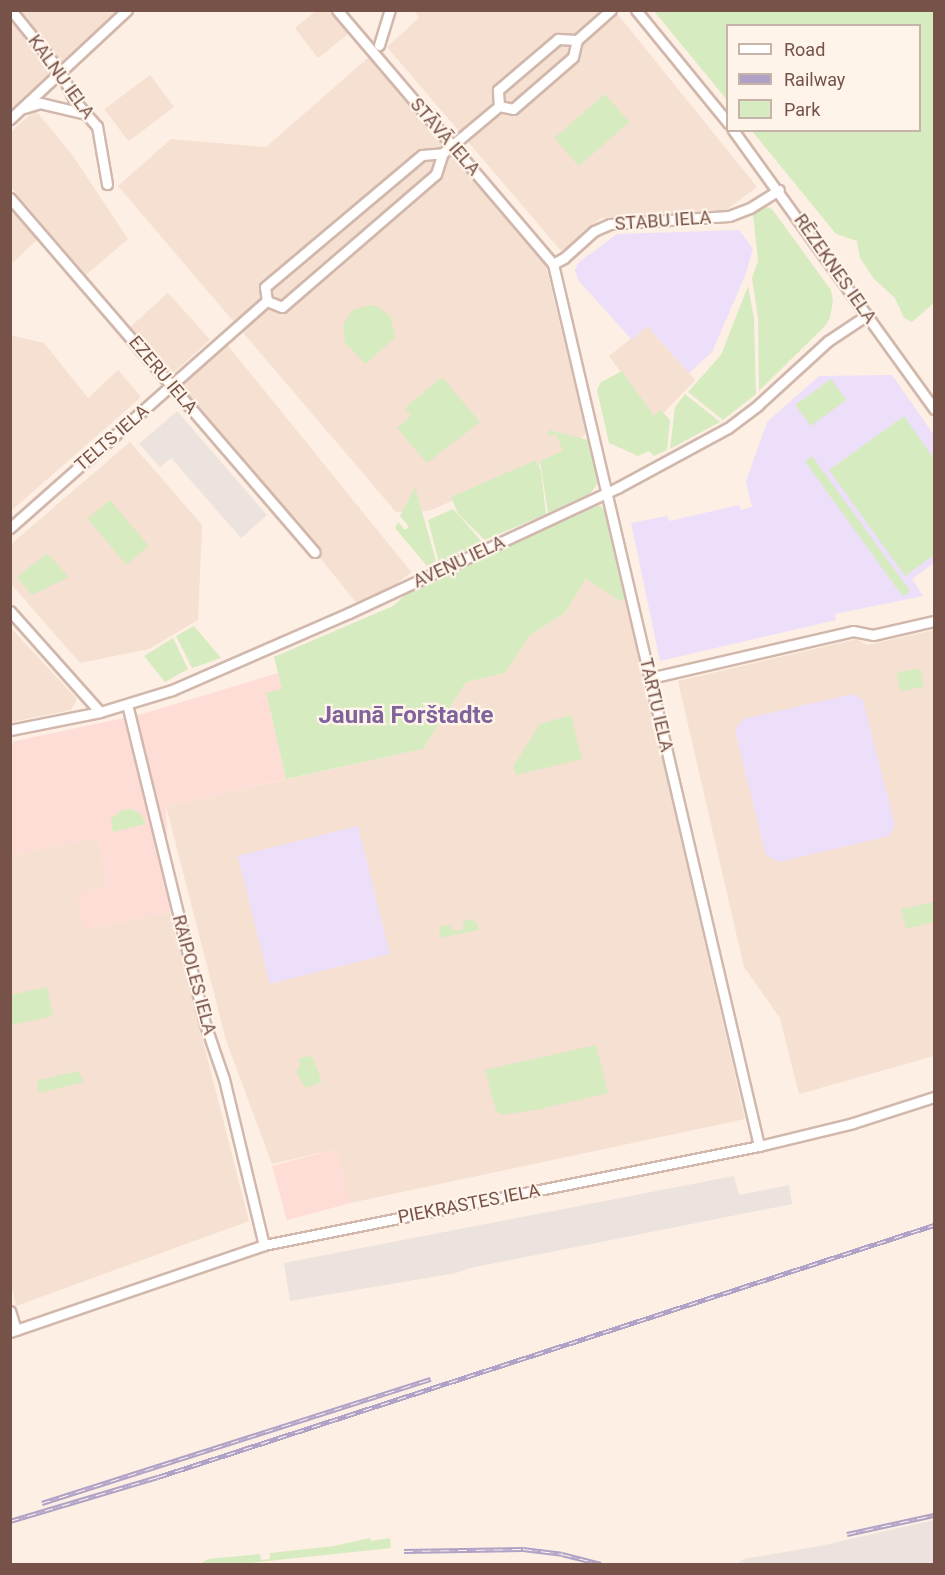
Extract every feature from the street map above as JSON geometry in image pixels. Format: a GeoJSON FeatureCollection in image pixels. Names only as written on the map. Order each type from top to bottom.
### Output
{"type":"FeatureCollection","features":[{"type":"Feature","properties":{"kind":"street","name":"KALNU IELA"},"geometry":{"type":"LineString","coordinates":[[11,10],[61,72],[74,100],[97,126],[107,183]]}},
{"type":"Feature","properties":{"kind":"street"},"geometry":{"type":"LineString","coordinates":[[10,119],[127,10]]}},
{"type":"Feature","properties":{"kind":"street","name":"STĀVĀ IELA"},"geometry":{"type":"LineString","coordinates":[[338,10],[553,264]]}},
{"type":"Feature","properties":{"kind":"street"},"geometry":{"type":"LineString","coordinates":[[379,45],[390,10]]}},
{"type":"Feature","properties":{"kind":"street","name":"TELTS IELA"},"geometry":{"type":"LineString","coordinates":[[499,106],[513,109],[573,57],[577,40],[611,10]]}},
{"type":"Feature","properties":{"kind":"street"},"geometry":{"type":"LineString","coordinates":[[636,10],[726,121]]}},
{"type":"Feature","properties":{"kind":"street","name":"TELTS IELA"},"geometry":{"type":"LineString","coordinates":[[499,106],[498,90],[558,39],[577,40]]}},
{"type":"Feature","properties":{"kind":"street"},"geometry":{"type":"LineString","coordinates":[[22,109],[40,103],[86,114]]}},
{"type":"Feature","properties":{"kind":"street","name":"TELTS IELA"},"geometry":{"type":"LineString","coordinates":[[267,301],[265,287],[282,272],[422,155],[443,153],[499,106]]}},
{"type":"Feature","properties":{"kind":"street","name":"RĒZEKNES IELA"},"geometry":{"type":"LineString","coordinates":[[735,132],[779,190],[934,409]]}},
{"type":"Feature","properties":{"kind":"street","name":"TELTS IELA"},"geometry":{"type":"LineString","coordinates":[[267,301],[282,307],[436,174],[443,153]]}},
{"type":"Feature","properties":{"kind":"street","name":"STABU IELA"},"geometry":{"type":"LineString","coordinates":[[553,264],[594,231],[610,224],[729,216],[750,208],[779,190]]}},
{"type":"Feature","properties":{"kind":"street","name":"EZERU IELA"},"geometry":{"type":"LineString","coordinates":[[10,198],[315,552]]}},
{"type":"Feature","properties":{"kind":"street","name":"TARTU IELA"},"geometry":{"type":"LineString","coordinates":[[553,264],[759,1146]]}},
{"type":"Feature","properties":{"kind":"street","name":"TELTS IELA"},"geometry":{"type":"LineString","coordinates":[[10,528],[267,301]]}},
{"type":"Feature","properties":{"kind":"street","name":"AVEŅU IELA"},"geometry":{"type":"LineString","coordinates":[[10,730],[100,712],[172,690],[226,668],[607,493],[728,428],[758,405],[828,341],[867,315]]}},
{"type":"Feature","properties":{"kind":"street"},"geometry":{"type":"LineString","coordinates":[[10,611],[100,712]]}},
{"type":"Feature","properties":{"kind":"street"},"geometry":{"type":"LineString","coordinates":[[650,678],[853,631],[873,635],[934,621]]}},
{"type":"Feature","properties":{"kind":"street","name":"RAIPOLES IELA"},"geometry":{"type":"LineString","coordinates":[[127,704],[204,1021],[224,1079],[264,1245]]}},
{"type":"Feature","properties":{"kind":"street","name":"PIEKRASTES IELA"},"geometry":{"type":"LineString","coordinates":[[13,1331],[264,1245],[759,1146],[853,1123],[934,1097]]}},
{"type":"Feature","properties":{"kind":"street"},"geometry":{"type":"LineString","coordinates":[[10,1311],[13,1331]]}},
{"type":"Feature","properties":{"kind":"shaded area"},"geometry":{"type":"Polygon","coordinates":[[[317,10],[330,11],[348,34],[318,58],[295,28],[317,10]]]}},
{"type":"Feature","properties":{"kind":"shaded area"},"geometry":{"type":"Polygon","coordinates":[[[14,11],[117,11],[61,62],[14,11]]]}},
{"type":"Feature","properties":{"kind":"shaded area"},"geometry":{"type":"Polygon","coordinates":[[[415,11],[615,11],[757,187],[725,211],[601,218],[562,252],[387,47],[419,18],[415,11]]]}},
{"type":"Feature","properties":{"kind":"shaded area"},"geometry":{"type":"Polygon","coordinates":[[[11,20],[58,72],[11,115],[11,20]]]}},
{"type":"Feature","properties":{"kind":"shaded area"},"geometry":{"type":"Polygon","coordinates":[[[369,57],[546,266],[586,433],[565,454],[428,511],[396,512],[118,186],[171,139],[266,147],[369,57]]]}},
{"type":"Feature","properties":{"kind":"shaded area"},"geometry":{"type":"Polygon","coordinates":[[[150,75],[174,107],[129,141],[104,109],[150,75]]]}},
{"type":"Feature","properties":{"kind":"shaded area"},"geometry":{"type":"Polygon","coordinates":[[[35,110],[71,153],[128,239],[86,275],[11,187],[11,132],[35,110]]]}},
{"type":"Feature","properties":{"kind":"shaded area"},"geometry":{"type":"Polygon","coordinates":[[[10,207],[38,239],[11,264],[10,264],[10,207]]]}},
{"type":"Feature","properties":{"kind":"shaded area"},"geometry":{"type":"Polygon","coordinates":[[[739,230],[753,249],[745,276],[712,352],[689,373],[647,326],[632,340],[578,280],[575,270],[578,263],[617,234],[739,230]]]}},
{"type":"Feature","properties":{"kind":"shaded area"},"geometry":{"type":"Polygon","coordinates":[[[168,293],[210,340],[172,375],[129,328],[168,293]]]}},
{"type":"Feature","properties":{"kind":"shaded area"},"geometry":{"type":"Polygon","coordinates":[[[647,326],[695,380],[656,421],[609,356],[647,326]]]}},
{"type":"Feature","properties":{"kind":"shaded area"},"geometry":{"type":"Polygon","coordinates":[[[10,335],[44,343],[88,398],[118,370],[141,397],[11,511],[10,335]]]}},
{"type":"Feature","properties":{"kind":"shaded area"},"geometry":{"type":"Polygon","coordinates":[[[225,342],[411,572],[363,611],[177,381],[225,342]]]}},
{"type":"Feature","properties":{"kind":"shaded area"},"geometry":{"type":"Polygon","coordinates":[[[892,375],[934,435],[934,563],[912,579],[923,596],[835,614],[836,620],[660,661],[631,523],[667,516],[669,521],[739,505],[741,510],[752,507],[746,481],[767,422],[819,376],[892,375]]]}},
{"type":"Feature","properties":{"kind":"shaded area"},"geometry":{"type":"Polygon","coordinates":[[[177,411],[267,515],[241,538],[171,458],[160,467],[139,444],[177,411]]]}},
{"type":"Feature","properties":{"kind":"shaded area"},"geometry":{"type":"Polygon","coordinates":[[[130,442],[202,525],[198,620],[149,649],[80,663],[11,584],[10,545],[130,442]]]}},
{"type":"Feature","properties":{"kind":"shaded area"},"geometry":{"type":"Polygon","coordinates":[[[586,579],[620,601],[625,596],[745,1119],[350,1203],[336,1149],[272,1164],[226,1040],[166,806],[423,749],[466,682],[505,673],[529,636],[565,613],[586,579]]]}},
{"type":"Feature","properties":{"kind":"shaded area"},"geometry":{"type":"Polygon","coordinates":[[[10,627],[77,699],[71,710],[11,722],[10,627]]]}},
{"type":"Feature","properties":{"kind":"shaded area"},"geometry":{"type":"Polygon","coordinates":[[[934,630],[934,1056],[799,1094],[780,1018],[744,967],[678,681],[857,639],[867,645],[934,630]]]}},
{"type":"Feature","properties":{"kind":"shaded area"},"geometry":{"type":"Polygon","coordinates":[[[278,673],[283,689],[266,694],[286,779],[166,806],[170,912],[84,929],[77,893],[107,886],[98,838],[11,855],[11,742],[142,714],[278,673]]]}},
{"type":"Feature","properties":{"kind":"shaded area"},"geometry":{"type":"Polygon","coordinates":[[[853,694],[863,700],[895,825],[889,836],[779,862],[766,855],[735,730],[743,719],[853,694]]]}},
{"type":"Feature","properties":{"kind":"shaded area"},"geometry":{"type":"Polygon","coordinates":[[[358,826],[390,954],[270,984],[238,856],[358,826]]]}},
{"type":"Feature","properties":{"kind":"shaded area"},"geometry":{"type":"Polygon","coordinates":[[[98,838],[107,886],[84,929],[170,912],[249,1221],[16,1306],[10,1278],[10,855],[98,838]]]}},
{"type":"Feature","properties":{"kind":"shaded area"},"geometry":{"type":"Polygon","coordinates":[[[336,1149],[350,1203],[287,1220],[272,1166],[336,1149]]]}},
{"type":"Feature","properties":{"kind":"shaded area"},"geometry":{"type":"Polygon","coordinates":[[[734,1176],[739,1195],[789,1185],[792,1204],[470,1268],[456,1273],[290,1301],[284,1263],[734,1176]]]}},
{"type":"Feature","properties":{"kind":"shaded area"},"geometry":{"type":"Polygon","coordinates":[[[934,1520],[934,1564],[737,1564],[744,1559],[820,1546],[934,1520]]]}},
{"type":"Feature","properties":{"kind":"green space"},"geometry":{"type":"Polygon","coordinates":[[[654,11],[934,11],[934,303],[912,322],[904,318],[895,298],[874,279],[860,258],[857,241],[836,234],[753,132],[921,132],[921,24],[726,24],[726,99],[654,11]]]}},
{"type":"Feature","properties":{"kind":"green space"},"geometry":{"type":"Polygon","coordinates":[[[605,94],[629,122],[579,166],[554,138],[605,94]]]}},
{"type":"Feature","properties":{"kind":"green space"},"geometry":{"type":"Polygon","coordinates":[[[766,207],[772,209],[831,290],[833,301],[830,318],[825,326],[759,391],[758,318],[752,278],[758,261],[753,214],[766,207]]]}},
{"type":"Feature","properties":{"kind":"green space"},"geometry":{"type":"Polygon","coordinates":[[[748,286],[754,319],[756,394],[723,420],[688,392],[721,355],[748,286]]]}},
{"type":"Feature","properties":{"kind":"green space"},"geometry":{"type":"Polygon","coordinates":[[[370,305],[378,307],[391,317],[395,338],[365,364],[345,343],[343,325],[353,310],[370,305]]]}},
{"type":"Feature","properties":{"kind":"green space"},"geometry":{"type":"Polygon","coordinates":[[[622,371],[654,416],[661,410],[670,420],[667,450],[654,456],[649,451],[638,456],[609,443],[597,390],[601,382],[622,371]]]}},
{"type":"Feature","properties":{"kind":"green space"},"geometry":{"type":"Polygon","coordinates":[[[442,377],[480,422],[427,463],[397,428],[411,416],[405,408],[442,377]]]}},
{"type":"Feature","properties":{"kind":"green space"},"geometry":{"type":"Polygon","coordinates":[[[831,379],[846,400],[811,426],[795,405],[831,379]]]}},
{"type":"Feature","properties":{"kind":"green space"},"geometry":{"type":"Polygon","coordinates":[[[685,394],[720,422],[670,449],[675,407],[685,394]]]}},
{"type":"Feature","properties":{"kind":"green space"},"geometry":{"type":"Polygon","coordinates":[[[904,416],[934,459],[934,555],[905,576],[829,470],[904,416]]]}},
{"type":"Feature","properties":{"kind":"green space"},"geometry":{"type":"Polygon","coordinates":[[[550,430],[588,440],[598,483],[590,494],[548,513],[540,461],[563,451],[556,434],[549,436],[547,433],[550,430]]]}},
{"type":"Feature","properties":{"kind":"green space"},"geometry":{"type":"Polygon","coordinates":[[[812,456],[910,591],[903,596],[805,461],[812,456]]]}},
{"type":"Feature","properties":{"kind":"green space"},"geometry":{"type":"Polygon","coordinates":[[[536,460],[541,471],[546,514],[485,540],[458,514],[451,497],[536,460]]]}},
{"type":"Feature","properties":{"kind":"green space"},"geometry":{"type":"Polygon","coordinates":[[[415,487],[436,561],[427,566],[395,528],[398,522],[405,530],[409,527],[400,516],[415,487]]]}},
{"type":"Feature","properties":{"kind":"green space"},"geometry":{"type":"Polygon","coordinates":[[[110,500],[149,546],[126,565],[88,519],[110,500]]]}},
{"type":"Feature","properties":{"kind":"green space"},"geometry":{"type":"Polygon","coordinates":[[[596,506],[601,506],[606,515],[625,596],[623,600],[620,601],[586,579],[565,613],[529,636],[505,673],[466,682],[423,749],[286,779],[266,693],[282,689],[274,657],[393,606],[410,591],[596,506]]]}},
{"type":"Feature","properties":{"kind":"green space"},"geometry":{"type":"Polygon","coordinates":[[[453,509],[483,543],[439,563],[428,520],[453,509]]]}},
{"type":"Feature","properties":{"kind":"green space"},"geometry":{"type":"Polygon","coordinates":[[[47,553],[69,577],[32,595],[17,577],[47,553]]]}},
{"type":"Feature","properties":{"kind":"green space"},"geometry":{"type":"Polygon","coordinates":[[[194,626],[221,658],[192,668],[176,636],[194,626]]]}},
{"type":"Feature","properties":{"kind":"green space"},"geometry":{"type":"Polygon","coordinates":[[[173,638],[188,669],[165,682],[144,656],[173,638]]]}},
{"type":"Feature","properties":{"kind":"green space"},"geometry":{"type":"Polygon","coordinates":[[[920,668],[924,687],[900,692],[897,673],[920,668]]]}},
{"type":"Feature","properties":{"kind":"green space"},"geometry":{"type":"Polygon","coordinates":[[[571,715],[582,759],[516,775],[513,767],[540,724],[571,715]]]}},
{"type":"Feature","properties":{"kind":"green space"},"geometry":{"type":"Polygon","coordinates":[[[131,809],[141,814],[146,824],[113,832],[111,819],[122,810],[131,809]]]}},
{"type":"Feature","properties":{"kind":"green space"},"geometry":{"type":"Polygon","coordinates":[[[934,902],[934,922],[906,929],[901,909],[934,902]]]}},
{"type":"Feature","properties":{"kind":"green space"},"geometry":{"type":"Polygon","coordinates":[[[468,919],[476,922],[479,930],[439,938],[440,927],[449,925],[455,931],[462,930],[464,921],[468,919]]]}},
{"type":"Feature","properties":{"kind":"green space"},"geometry":{"type":"Polygon","coordinates":[[[47,987],[53,1016],[11,1025],[11,995],[47,987]]]}},
{"type":"Feature","properties":{"kind":"green space"},"geometry":{"type":"Polygon","coordinates":[[[596,1045],[608,1093],[540,1109],[501,1115],[496,1110],[485,1070],[596,1045]]]}},
{"type":"Feature","properties":{"kind":"green space"},"geometry":{"type":"Polygon","coordinates":[[[312,1056],[322,1082],[305,1088],[296,1072],[300,1065],[299,1058],[312,1056]]]}},
{"type":"Feature","properties":{"kind":"green space"},"geometry":{"type":"Polygon","coordinates":[[[79,1071],[84,1082],[38,1093],[38,1080],[79,1071]]]}},
{"type":"Feature","properties":{"kind":"green space"},"geometry":{"type":"Polygon","coordinates":[[[370,1538],[371,1541],[390,1538],[391,1548],[241,1564],[200,1564],[208,1559],[260,1554],[261,1560],[270,1559],[270,1553],[334,1546],[370,1538]]]}},
{"type":"Feature","properties":{"kind":"railway"},"geometry":{"type":"LineString","coordinates":[[10,1521],[158,1477],[934,1225]]}},
{"type":"Feature","properties":{"kind":"railway"},"geometry":{"type":"LineString","coordinates":[[42,1503],[431,1379]]}},
{"type":"Feature","properties":{"kind":"railway"},"geometry":{"type":"LineString","coordinates":[[847,1534],[934,1515]]}},
{"type":"Feature","properties":{"kind":"railway"},"geometry":{"type":"LineString","coordinates":[[404,1551],[523,1549],[562,1554],[601,1564]]}},
{"type":"Feature","properties":{"kind":"district","name":"Jaunā Forštadte"},"geometry":{"type":"Point","coordinates":[406,716]}}]}
